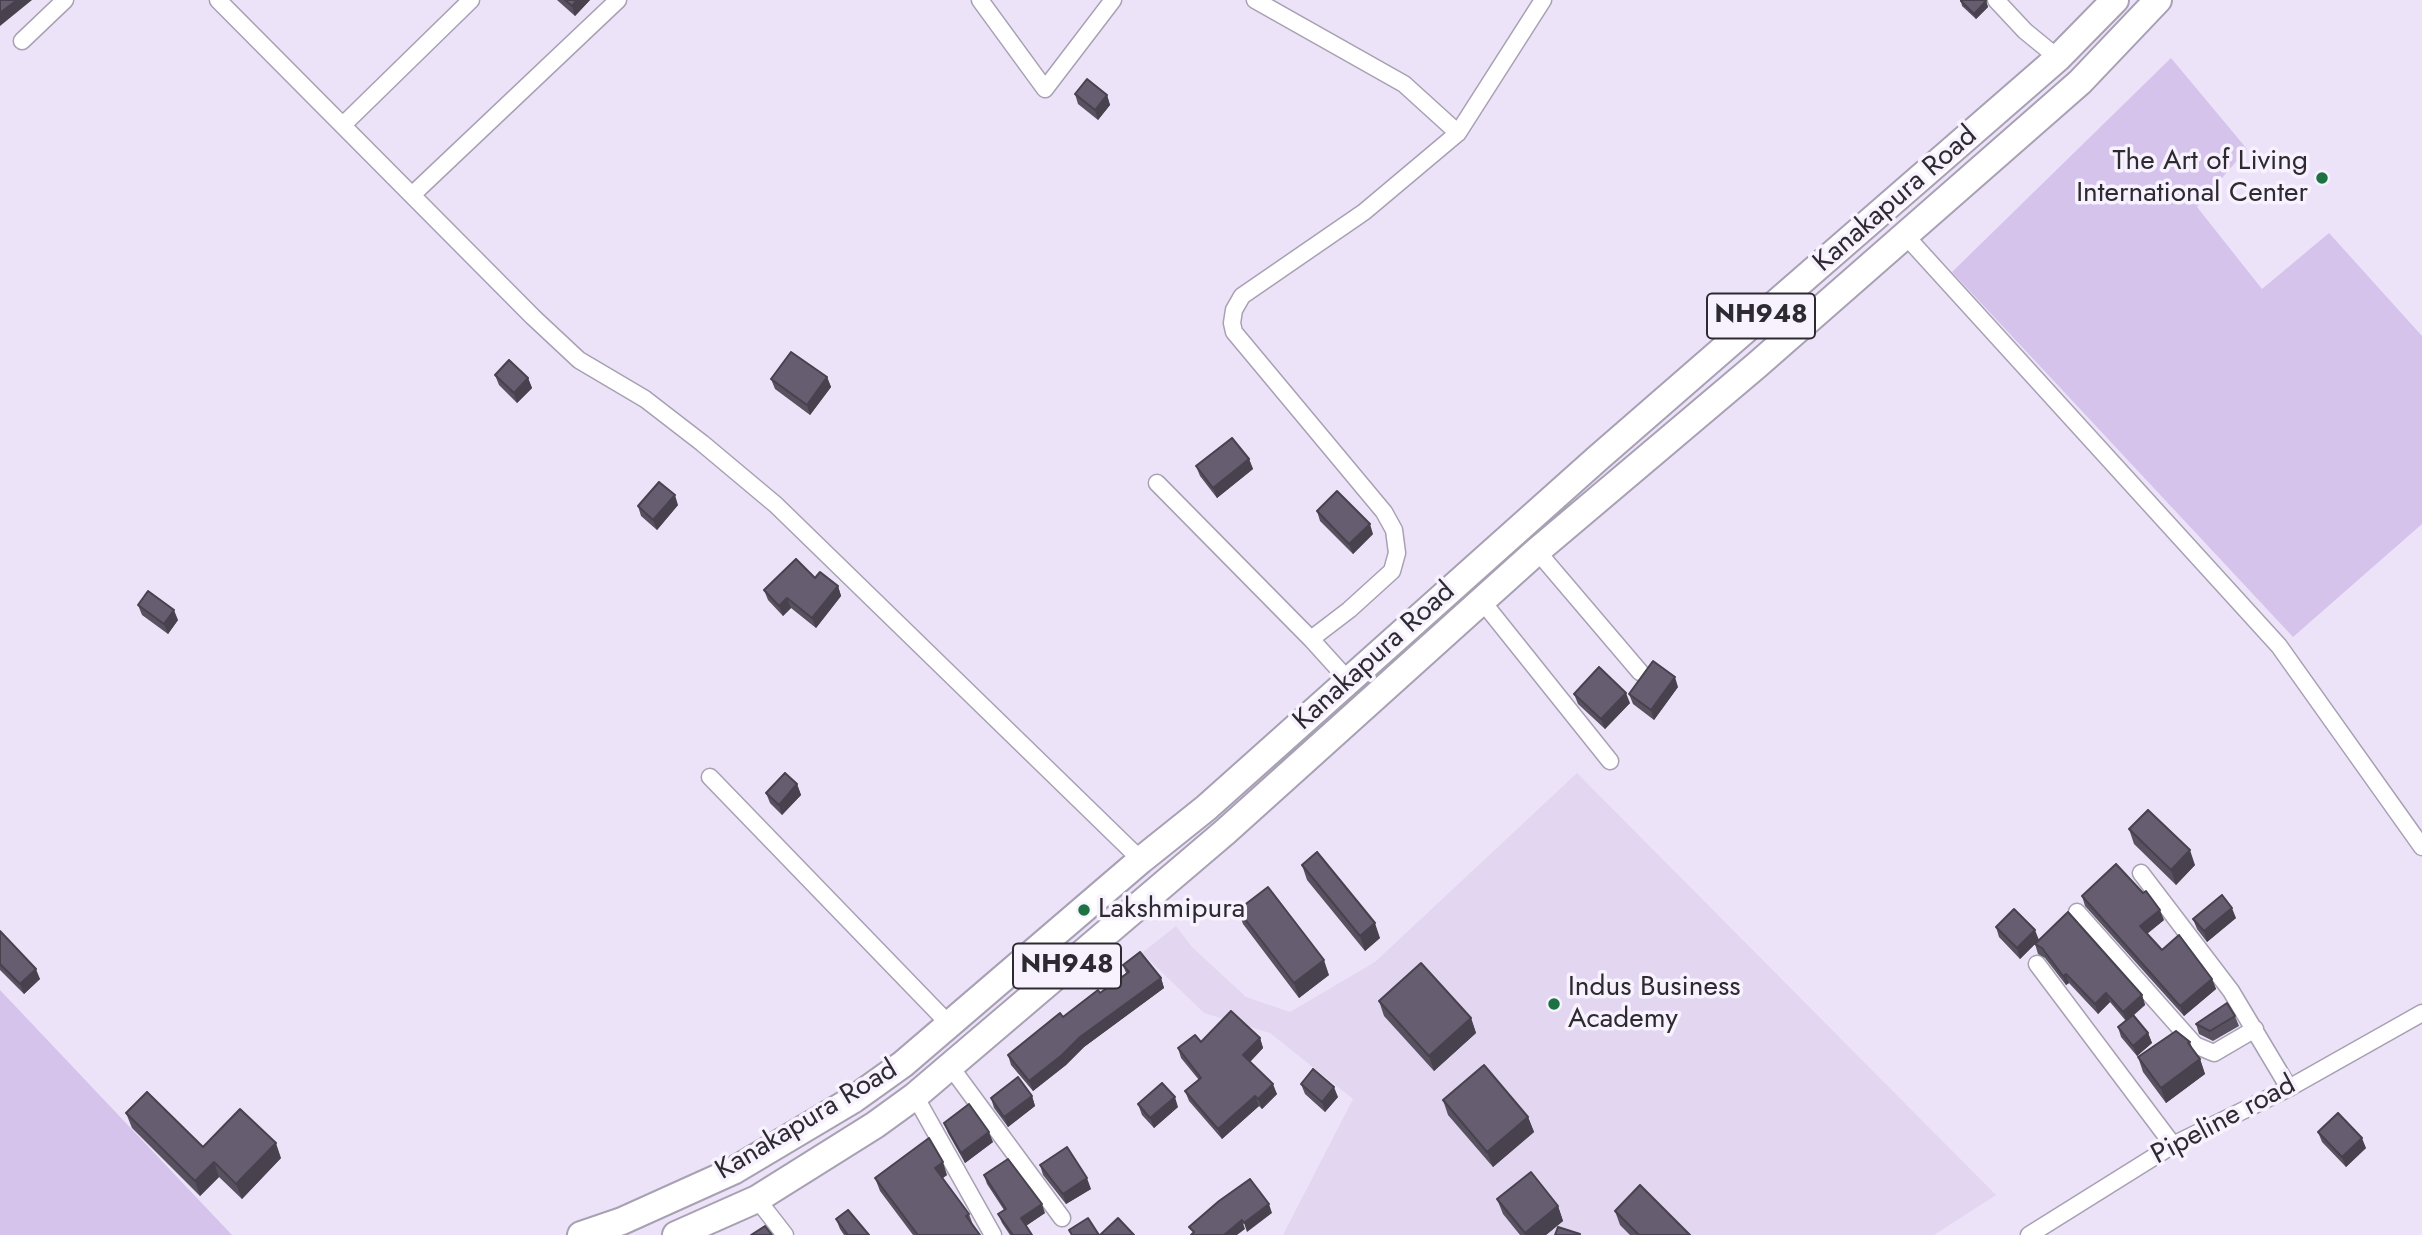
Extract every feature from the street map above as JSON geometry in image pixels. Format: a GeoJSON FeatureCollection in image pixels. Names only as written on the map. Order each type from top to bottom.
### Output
{"type":"FeatureCollection","features":[{"type":"Feature","properties":{"kind":"highway","name":"Kanakapura Road"},"geometry":{"type":"LineString","coordinates":[[581,1235],[622,1221],[733,1171],[854,1099],[903,1064],[1141,860],[1206,808],[1598,458],[2058,58],[2115,0]]}},
{"type":"Feature","properties":{"kind":"highway","name":"Kanakapura Road"},"geometry":{"type":"LineString","coordinates":[[676,1235],[757,1199],[875,1125],[915,1096],[1225,832],[1537,551],[1776,348],[2080,82],[2158,0]]}},
{"type":"Feature","properties":{"kind":"highway"},"geometry":{"type":"LineString","coordinates":[[1406,631],[1425,652]]}},
{"type":"Feature","properties":{"kind":"street"},"geometry":{"type":"LineString","coordinates":[[22,41],[65,0]]}},
{"type":"Feature","properties":{"kind":"street"},"geometry":{"type":"LineString","coordinates":[[218,0],[579,360],[645,400],[776,505],[1141,860]]}},
{"type":"Feature","properties":{"kind":"street"},"geometry":{"type":"LineString","coordinates":[[343,125],[471,0]]}},
{"type":"Feature","properties":{"kind":"street"},"geometry":{"type":"LineString","coordinates":[[412,195],[618,0]]}},
{"type":"Feature","properties":{"kind":"street"},"geometry":{"type":"LineString","coordinates":[[980,0],[1045,89],[1113,0]]}},
{"type":"Feature","properties":{"kind":"street"},"geometry":{"type":"LineString","coordinates":[[1255,0],[1404,84],[1458,133]]}},
{"type":"Feature","properties":{"kind":"street"},"geometry":{"type":"LineString","coordinates":[[1311,639],[1349,610],[1392,571],[1397,553],[1394,530],[1384,512],[1234,332],[1234,310],[1242,296],[1364,212],[1458,133],[1543,0]]}},
{"type":"Feature","properties":{"kind":"street"},"geometry":{"type":"LineString","coordinates":[[1996,0],[2025,31],[2058,58]]}},
{"type":"Feature","properties":{"kind":"street"},"geometry":{"type":"LineString","coordinates":[[1905,234],[2279,646],[2422,847]]}},
{"type":"Feature","properties":{"kind":"street"},"geometry":{"type":"LineString","coordinates":[[1157,483],[1349,681]]}},
{"type":"Feature","properties":{"kind":"street"},"geometry":{"type":"LineString","coordinates":[[1537,551],[1640,672]]}},
{"type":"Feature","properties":{"kind":"street"},"geometry":{"type":"LineString","coordinates":[[1482,601],[1610,761]]}},
{"type":"Feature","properties":{"kind":"street"},"geometry":{"type":"LineString","coordinates":[[710,777],[949,1024]]}},
{"type":"Feature","properties":{"kind":"street"},"geometry":{"type":"LineString","coordinates":[[2141,873],[2231,991],[2289,1088]]}},
{"type":"Feature","properties":{"kind":"street"},"geometry":{"type":"LineString","coordinates":[[2077,912],[2195,1045],[2214,1053],[2255,1029]]}},
{"type":"Feature","properties":{"kind":"street"},"geometry":{"type":"LineString","coordinates":[[2037,964],[2173,1144]]}},
{"type":"Feature","properties":{"kind":"street","name":"Pipeline road"},"geometry":{"type":"LineString","coordinates":[[2029,1235],[2173,1144],[2289,1088],[2422,1013]]}},
{"type":"Feature","properties":{"kind":"street"},"geometry":{"type":"LineString","coordinates":[[950,1066],[1062,1218]]}},
{"type":"Feature","properties":{"kind":"street"},"geometry":{"type":"LineString","coordinates":[[915,1096],[993,1235]]}},
{"type":"Feature","properties":{"kind":"street"},"geometry":{"type":"LineString","coordinates":[[757,1199],[785,1235]]}},
{"type":"Feature","properties":{"kind":"shaded area"},"geometry":{"type":"Polygon","coordinates":[[[2171,58],[2247,149],[2197,207],[2262,289],[2329,233],[2422,336],[2422,524],[2293,637],[1952,272],[2171,58]]]}},
{"type":"Feature","properties":{"kind":"shaded area","name":"Indus Business Academy"},"geometry":{"type":"Polygon","coordinates":[[[1577,773],[1996,1195],[1934,1235],[1283,1235],[1353,1099],[1270,1033],[1204,1013],[1142,953],[1176,926],[1192,947],[1246,997],[1290,1012],[1375,962],[1577,773]]]}},
{"type":"Feature","properties":{"kind":"shaded area"},"geometry":{"type":"Polygon","coordinates":[[[0,990],[232,1235],[0,1235],[0,990]]]}},
{"type":"Feature","properties":{"kind":"building"},"geometry":{"type":"Polygon","coordinates":[[[0,0],[17,0],[0,13],[0,0]]]}},
{"type":"Feature","properties":{"kind":"building"},"geometry":{"type":"Polygon","coordinates":[[[565,0],[577,0],[572,6],[565,0]]]}},
{"type":"Feature","properties":{"kind":"building"},"geometry":{"type":"Polygon","coordinates":[[[1961,0],[1984,0],[1986,1],[1974,14],[1961,0]]]}},
{"type":"Feature","properties":{"kind":"building"},"geometry":{"type":"Polygon","coordinates":[[[1087,79],[1107,95],[1095,110],[1075,94],[1087,79]]]}},
{"type":"Feature","properties":{"kind":"building"},"geometry":{"type":"Polygon","coordinates":[[[791,352],[827,377],[807,405],[771,379],[791,352]]]}},
{"type":"Feature","properties":{"kind":"building"},"geometry":{"type":"Polygon","coordinates":[[[509,360],[528,378],[514,393],[495,375],[509,360]]]}},
{"type":"Feature","properties":{"kind":"building"},"geometry":{"type":"Polygon","coordinates":[[[1232,438],[1249,459],[1213,488],[1196,466],[1232,438]]]}},
{"type":"Feature","properties":{"kind":"building"},"geometry":{"type":"Polygon","coordinates":[[[659,482],[675,495],[653,520],[638,506],[659,482]]]}},
{"type":"Feature","properties":{"kind":"building"},"geometry":{"type":"Polygon","coordinates":[[[1337,491],[1370,524],[1349,544],[1317,511],[1337,491]]]}},
{"type":"Feature","properties":{"kind":"building"},"geometry":{"type":"Polygon","coordinates":[[[796,559],[815,578],[820,572],[838,586],[812,618],[787,598],[779,606],[764,590],[796,559]]]}},
{"type":"Feature","properties":{"kind":"building"},"geometry":{"type":"Polygon","coordinates":[[[148,591],[174,610],[164,624],[138,605],[148,591]]]}},
{"type":"Feature","properties":{"kind":"building"},"geometry":{"type":"Polygon","coordinates":[[[1653,661],[1675,677],[1651,710],[1629,694],[1653,661]]]}},
{"type":"Feature","properties":{"kind":"building"},"geometry":{"type":"Polygon","coordinates":[[[1599,667],[1626,693],[1601,719],[1574,694],[1599,667]]]}},
{"type":"Feature","properties":{"kind":"building"},"geometry":{"type":"Polygon","coordinates":[[[785,773],[797,784],[779,805],[766,793],[785,773]]]}},
{"type":"Feature","properties":{"kind":"building"},"geometry":{"type":"Polygon","coordinates":[[[2148,810],[2190,850],[2171,870],[2129,829],[2148,810]]]}},
{"type":"Feature","properties":{"kind":"building"},"geometry":{"type":"Polygon","coordinates":[[[1317,852],[1375,923],[1360,936],[1302,865],[1317,852]]]}},
{"type":"Feature","properties":{"kind":"building"},"geometry":{"type":"Polygon","coordinates":[[[2116,864],[2143,893],[2146,891],[2160,910],[2140,926],[2162,950],[2179,935],[2212,979],[2180,1006],[2082,896],[2116,864]]]}},
{"type":"Feature","properties":{"kind":"building"},"geometry":{"type":"Polygon","coordinates":[[[1268,887],[1324,960],[1294,983],[1238,910],[1268,887]]]}},
{"type":"Feature","properties":{"kind":"building"},"geometry":{"type":"Polygon","coordinates":[[[2222,895],[2232,908],[2204,931],[2193,919],[2222,895]]]}},
{"type":"Feature","properties":{"kind":"building"},"geometry":{"type":"Polygon","coordinates":[[[2014,909],[2035,930],[2017,948],[1996,927],[2014,909]]]}},
{"type":"Feature","properties":{"kind":"building"},"geometry":{"type":"Polygon","coordinates":[[[2068,912],[2142,995],[2123,1012],[2106,993],[2095,1004],[2066,974],[2063,976],[2042,948],[2035,944],[2068,912]]]}},
{"type":"Feature","properties":{"kind":"building"},"geometry":{"type":"Polygon","coordinates":[[[0,931],[36,969],[20,984],[0,964],[0,931]]]}},
{"type":"Feature","properties":{"kind":"building"},"geometry":{"type":"Polygon","coordinates":[[[1140,952],[1161,978],[1080,1037],[1029,1081],[1008,1055],[1060,1013],[1063,1017],[1098,990],[1100,993],[1129,972],[1123,965],[1140,952]]]}},
{"type":"Feature","properties":{"kind":"building"},"geometry":{"type":"Polygon","coordinates":[[[1421,963],[1471,1018],[1429,1056],[1379,1001],[1421,963]]]}},
{"type":"Feature","properties":{"kind":"building"},"geometry":{"type":"Polygon","coordinates":[[[2227,1003],[2235,1016],[2210,1031],[2196,1024],[2227,1003]]]}},
{"type":"Feature","properties":{"kind":"building"},"geometry":{"type":"Polygon","coordinates":[[[1231,1011],[1260,1038],[1243,1055],[1273,1084],[1258,1099],[1255,1096],[1218,1129],[1185,1091],[1201,1078],[1178,1048],[1195,1035],[1201,1042],[1231,1011]]]}},
{"type":"Feature","properties":{"kind":"building"},"geometry":{"type":"Polygon","coordinates":[[[2133,1015],[2148,1033],[2133,1046],[2118,1027],[2133,1015]]]}},
{"type":"Feature","properties":{"kind":"building"},"geometry":{"type":"Polygon","coordinates":[[[2176,1031],[2190,1042],[2188,1043],[2200,1059],[2161,1088],[2138,1057],[2176,1031]]]}},
{"type":"Feature","properties":{"kind":"building"},"geometry":{"type":"Polygon","coordinates":[[[1484,1065],[1528,1117],[1487,1152],[1443,1100],[1484,1065]]]}},
{"type":"Feature","properties":{"kind":"building"},"geometry":{"type":"Polygon","coordinates":[[[1313,1069],[1334,1087],[1322,1102],[1301,1084],[1313,1069]]]}},
{"type":"Feature","properties":{"kind":"building"},"geometry":{"type":"Polygon","coordinates":[[[1018,1077],[1032,1096],[1004,1117],[991,1098],[1018,1077]]]}},
{"type":"Feature","properties":{"kind":"building"},"geometry":{"type":"Polygon","coordinates":[[[1162,1083],[1175,1097],[1150,1118],[1138,1104],[1162,1083]]]}},
{"type":"Feature","properties":{"kind":"building"},"geometry":{"type":"Polygon","coordinates":[[[147,1092],[203,1147],[240,1109],[276,1143],[236,1184],[214,1162],[195,1181],[126,1113],[147,1092]]]}},
{"type":"Feature","properties":{"kind":"building"},"geometry":{"type":"Polygon","coordinates":[[[969,1104],[989,1132],[961,1153],[944,1123],[969,1104]]]}},
{"type":"Feature","properties":{"kind":"building"},"geometry":{"type":"Polygon","coordinates":[[[2338,1113],[2362,1138],[2342,1157],[2318,1132],[2338,1113]]]}},
{"type":"Feature","properties":{"kind":"building"},"geometry":{"type":"Polygon","coordinates":[[[929,1138],[943,1162],[935,1168],[969,1214],[966,1216],[980,1235],[918,1235],[875,1178],[929,1138]]]}},
{"type":"Feature","properties":{"kind":"building"},"geometry":{"type":"Polygon","coordinates":[[[1067,1147],[1087,1178],[1063,1194],[1040,1165],[1067,1147]]]}},
{"type":"Feature","properties":{"kind":"building"},"geometry":{"type":"Polygon","coordinates":[[[1008,1159],[1042,1204],[1021,1218],[1032,1235],[1013,1235],[998,1214],[1006,1209],[984,1175],[1008,1159]]]}},
{"type":"Feature","properties":{"kind":"building"},"geometry":{"type":"Polygon","coordinates":[[[1531,1172],[1558,1206],[1525,1233],[1497,1199],[1531,1172]]]}},
{"type":"Feature","properties":{"kind":"building"},"geometry":{"type":"Polygon","coordinates":[[[1250,1179],[1269,1204],[1244,1223],[1242,1220],[1224,1235],[1191,1235],[1194,1232],[1189,1227],[1250,1179]]]}},
{"type":"Feature","properties":{"kind":"building"},"geometry":{"type":"Polygon","coordinates":[[[1640,1185],[1690,1235],[1639,1235],[1615,1211],[1640,1185]]]}},
{"type":"Feature","properties":{"kind":"building"},"geometry":{"type":"Polygon","coordinates":[[[848,1210],[869,1235],[848,1235],[836,1219],[848,1210]]]}},
{"type":"Feature","properties":{"kind":"building"},"geometry":{"type":"Polygon","coordinates":[[[1088,1218],[1099,1235],[1072,1235],[1069,1230],[1088,1218]]]}},
{"type":"Feature","properties":{"kind":"building"},"geometry":{"type":"Polygon","coordinates":[[[1118,1218],[1134,1235],[1100,1235],[1118,1218]]]}},
{"type":"Feature","properties":{"kind":"building"},"geometry":{"type":"Polygon","coordinates":[[[765,1226],[772,1235],[751,1235],[765,1226]]]}},
{"type":"Feature","properties":{"kind":"building"},"geometry":{"type":"Polygon","coordinates":[[[1558,1227],[1580,1234],[1580,1235],[1555,1235],[1558,1227]]]}},
{"type":"Feature","properties":{"kind":"place","name":"The Art of Living International Center"},"geometry":{"type":"Point","coordinates":[2322,178]}},
{"type":"Feature","properties":{"kind":"place","name":"Lakshmipura"},"geometry":{"type":"Point","coordinates":[1084,910]}},
{"type":"Feature","properties":{"kind":"place","name":"Indus Business Academy"},"geometry":{"type":"Point","coordinates":[1554,1004]}}]}
